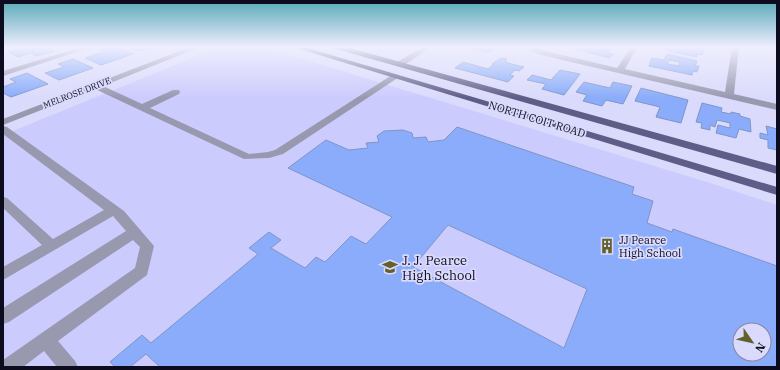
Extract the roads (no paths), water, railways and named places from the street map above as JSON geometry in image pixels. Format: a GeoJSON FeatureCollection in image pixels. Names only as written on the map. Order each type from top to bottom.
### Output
{"type":"FeatureCollection","features":[{"type":"Feature","properties":{"kind":"main road","name":"NORTH COIT ROAD"},"geometry":{"type":"LineString","coordinates":[[354,64],[777,191]]}},
{"type":"Feature","properties":{"kind":"main road","name":"NORTH COIT ROAD"},"geometry":{"type":"LineString","coordinates":[[401,64],[777,170]]}},
{"type":"Feature","properties":{"kind":"street"},"geometry":{"type":"LineString","coordinates":[[3,74],[34,64]]}},
{"type":"Feature","properties":{"kind":"street","name":"MELROSE DRIVE"},"geometry":{"type":"LineString","coordinates":[[3,122],[151,64]]}},
{"type":"Feature","properties":{"kind":"street"},"geometry":{"type":"LineString","coordinates":[[597,64],[777,107]]}},
{"type":"Feature","properties":{"kind":"street"},"geometry":{"type":"LineString","coordinates":[[620,70],[623,64]]}},
{"type":"Feature","properties":{"kind":"street"},"geometry":{"type":"LineString","coordinates":[[729,96],[734,64]]}},
{"type":"Feature","properties":{"kind":"street"},"geometry":{"type":"LineString","coordinates":[[95,86],[248,157],[258,157],[279,152],[396,77]]}},
{"type":"Feature","properties":{"kind":"street"},"geometry":{"type":"LineString","coordinates":[[142,108],[176,92]]}},
{"type":"Feature","properties":{"kind":"street"},"geometry":{"type":"LineString","coordinates":[[3,129],[114,210],[147,246],[142,271],[8,367]]}},
{"type":"Feature","properties":{"kind":"street"},"geometry":{"type":"LineString","coordinates":[[3,201],[52,246]]}},
{"type":"Feature","properties":{"kind":"street"},"geometry":{"type":"LineString","coordinates":[[3,274],[114,210]]}},
{"type":"Feature","properties":{"kind":"street"},"geometry":{"type":"LineString","coordinates":[[3,317],[135,232]]}},
{"type":"Feature","properties":{"kind":"street"},"geometry":{"type":"LineString","coordinates":[[45,340],[69,367]]}},
{"type":"Feature","properties":{"kind":"place","name":"JJ Pearce High School"},"geometry":{"type":"Point","coordinates":[607,246]}},
{"type":"Feature","properties":{"kind":"place","name":"J. J. Pearce High School"},"geometry":{"type":"Point","coordinates":[390,267]}}]}
